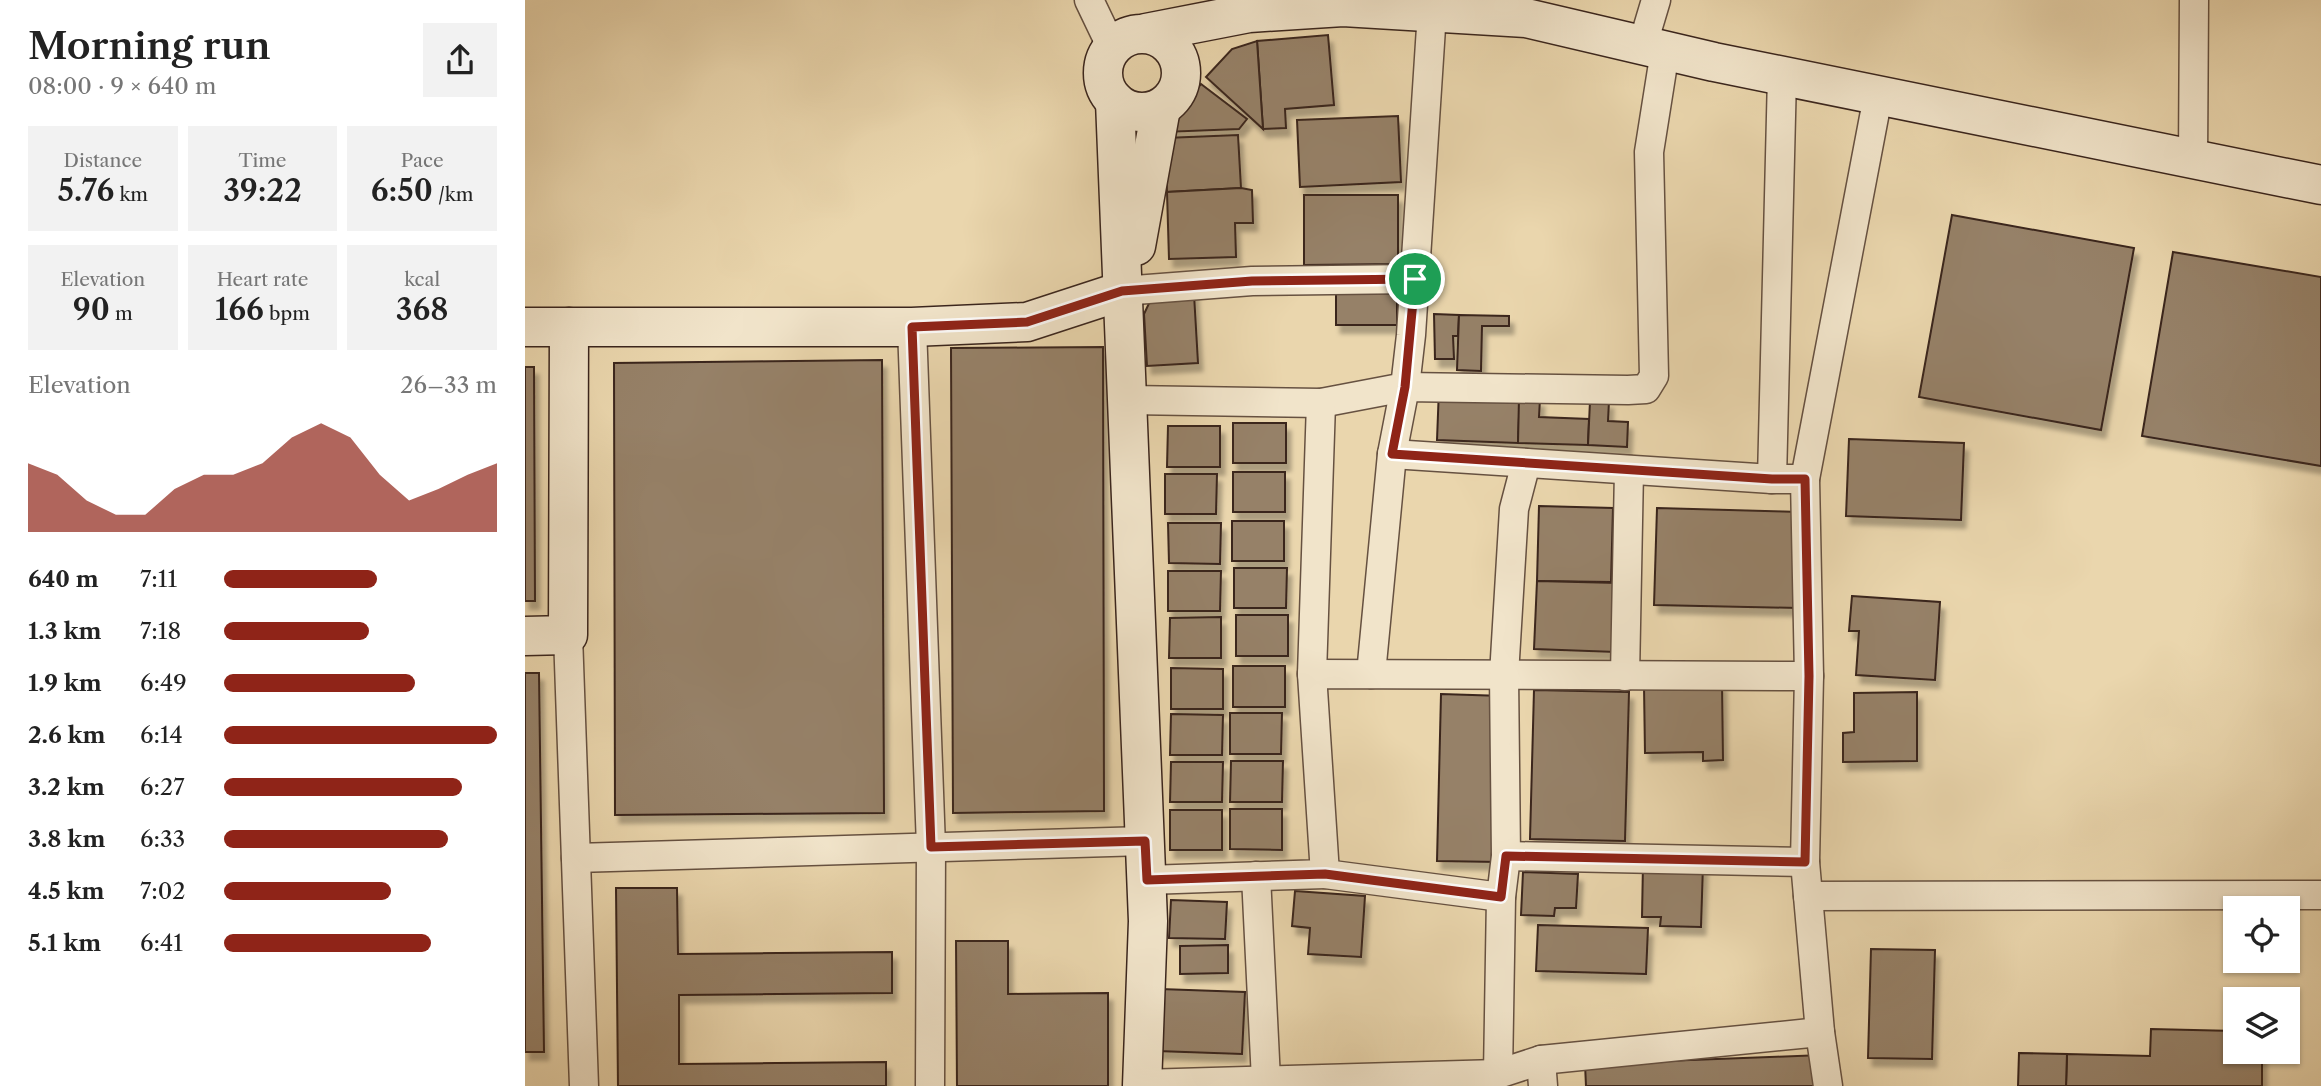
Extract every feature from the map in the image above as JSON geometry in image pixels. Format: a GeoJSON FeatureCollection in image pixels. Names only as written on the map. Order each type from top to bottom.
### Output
{"type":"FeatureCollection","features":[{"type":"Feature","properties":{"kind":"main road"},"geometry":{"type":"LineString","coordinates":[[1129,41],[1157,36],[1167,41],[1175,50],[1182,72],[1177,93],[1161,108],[1149,112],[1125,108],[1108,92],[1103,69],[1129,41],[1249,13],[1343,7],[1526,18],[1781,76],[2321,185]]}},
{"type":"Feature","properties":{"kind":"main road"},"geometry":{"type":"LineString","coordinates":[[1182,72],[1249,13]]}},
{"type":"Feature","properties":{"kind":"main road"},"geometry":{"type":"LineString","coordinates":[[1115,101],[1147,880],[1142,1085]]}},
{"type":"Feature","properties":{"kind":"main road"},"geometry":{"type":"LineString","coordinates":[[1122,291],[1138,242],[1161,108]]}},
{"type":"Feature","properties":{"kind":"main road"},"geometry":{"type":"LineString","coordinates":[[525,327],[912,327],[1027,322],[1122,291]]}},
{"type":"Feature","properties":{"kind":"main road"},"geometry":{"type":"LineString","coordinates":[[525,636],[568,635],[569,327]]}},
{"type":"Feature","properties":{"kind":"street"},"geometry":{"type":"LineString","coordinates":[[1089,0],[1129,41]]}},
{"type":"Feature","properties":{"kind":"street"},"geometry":{"type":"LineString","coordinates":[[1129,400],[1321,403],[1405,387],[1646,389],[1654,376],[1649,152],[1656,0]]}},
{"type":"Feature","properties":{"kind":"street"},"geometry":{"type":"LineString","coordinates":[[2193,160],[2194,0]]}},
{"type":"Feature","properties":{"kind":"street"},"geometry":{"type":"LineString","coordinates":[[1371,674],[1392,454],[1405,387],[1415,279],[1431,12]]}},
{"type":"Feature","properties":{"kind":"street"},"geometry":{"type":"LineString","coordinates":[[1772,479],[1781,76]]}},
{"type":"Feature","properties":{"kind":"street"},"geometry":{"type":"LineString","coordinates":[[1828,1086],[1820,1032],[1805,862],[1809,676],[1805,479],[1878,96]]}},
{"type":"Feature","properties":{"kind":"street"},"geometry":{"type":"LineString","coordinates":[[1122,291],[1252,281],[1415,279]]}},
{"type":"Feature","properties":{"kind":"street"},"geometry":{"type":"LineString","coordinates":[[912,327],[931,847],[930,1086]]}},
{"type":"Feature","properties":{"kind":"street"},"geometry":{"type":"LineString","coordinates":[[1321,403],[1313,674],[1325,874]]}},
{"type":"Feature","properties":{"kind":"street"},"geometry":{"type":"LineString","coordinates":[[1392,454],[1805,479]]}},
{"type":"Feature","properties":{"kind":"street"},"geometry":{"type":"LineString","coordinates":[[1499,1074],[1501,897],[1506,856],[1504,675],[1514,509],[1526,463]]}},
{"type":"Feature","properties":{"kind":"street"},"geometry":{"type":"LineString","coordinates":[[1625,676],[1629,470]]}},
{"type":"Feature","properties":{"kind":"street"},"geometry":{"type":"LineString","coordinates":[[568,635],[584,1086],[576,1086]]}},
{"type":"Feature","properties":{"kind":"street"},"geometry":{"type":"LineString","coordinates":[[1313,674],[1809,676]]}},
{"type":"Feature","properties":{"kind":"street"},"geometry":{"type":"LineString","coordinates":[[576,858],[1145,841]]}},
{"type":"Feature","properties":{"kind":"street"},"geometry":{"type":"LineString","coordinates":[[1506,856],[1805,862]]}},
{"type":"Feature","properties":{"kind":"street"},"geometry":{"type":"LineString","coordinates":[[1147,880],[1325,874],[1501,897]]}},
{"type":"Feature","properties":{"kind":"street"},"geometry":{"type":"LineString","coordinates":[[1256,876],[1266,1080]]}},
{"type":"Feature","properties":{"kind":"street"},"geometry":{"type":"LineString","coordinates":[[1808,896],[2321,895]]}},
{"type":"Feature","properties":{"kind":"street"},"geometry":{"type":"LineString","coordinates":[[1142,1085],[1266,1080],[1362,1082],[1542,1073],[1820,1032]]}},
{"type":"Feature","properties":{"kind":"building"},"geometry":{"type":"Polygon","coordinates":[[[1328,35],[1334,105],[1285,109],[1286,128],[1263,129],[1257,41],[1328,35]]]}},
{"type":"Feature","properties":{"kind":"building"},"geometry":{"type":"Polygon","coordinates":[[[1257,41],[1263,129],[1206,77],[1232,49],[1257,41]]]}},
{"type":"Feature","properties":{"kind":"building"},"geometry":{"type":"Polygon","coordinates":[[[1201,84],[1247,119],[1239,129],[1164,132],[1201,84]]]}},
{"type":"Feature","properties":{"kind":"building"},"geometry":{"type":"Polygon","coordinates":[[[1398,116],[1401,182],[1300,187],[1297,120],[1398,116]]]}},
{"type":"Feature","properties":{"kind":"building"},"geometry":{"type":"Polygon","coordinates":[[[1238,135],[1241,188],[1167,192],[1165,138],[1238,135]]]}},
{"type":"Feature","properties":{"kind":"building"},"geometry":{"type":"Polygon","coordinates":[[[1241,188],[1252,190],[1253,223],[1235,223],[1236,257],[1169,259],[1167,192],[1241,188]]]}},
{"type":"Feature","properties":{"kind":"building"},"geometry":{"type":"Polygon","coordinates":[[[1304,195],[1398,195],[1398,264],[1304,265],[1304,195]]]}},
{"type":"Feature","properties":{"kind":"building"},"geometry":{"type":"Polygon","coordinates":[[[1952,215],[2134,248],[2101,430],[1919,397],[1952,215]]]}},
{"type":"Feature","properties":{"kind":"building"},"geometry":{"type":"Polygon","coordinates":[[[2173,252],[2321,277],[2321,466],[2142,436],[2173,252]]]}},
{"type":"Feature","properties":{"kind":"building"},"geometry":{"type":"Polygon","coordinates":[[[1193,277],[1198,363],[1147,366],[1144,314],[1160,280],[1193,277]]]}},
{"type":"Feature","properties":{"kind":"building"},"geometry":{"type":"Polygon","coordinates":[[[1336,280],[1397,280],[1397,325],[1336,325],[1336,280]]]}},
{"type":"Feature","properties":{"kind":"building"},"geometry":{"type":"Polygon","coordinates":[[[1434,314],[1459,315],[1458,336],[1453,336],[1454,359],[1435,359],[1434,314]]]}},
{"type":"Feature","properties":{"kind":"building"},"geometry":{"type":"Polygon","coordinates":[[[1459,315],[1509,316],[1509,326],[1482,326],[1481,371],[1457,370],[1459,315]]]}},
{"type":"Feature","properties":{"kind":"building"},"geometry":{"type":"Polygon","coordinates":[[[1103,347],[1104,811],[953,813],[951,348],[1103,347]]]}},
{"type":"Feature","properties":{"kind":"building"},"geometry":{"type":"Polygon","coordinates":[[[882,360],[884,813],[615,815],[614,363],[882,360]]]}},
{"type":"Feature","properties":{"kind":"building"},"geometry":{"type":"Polygon","coordinates":[[[525,367],[534,367],[535,601],[525,601],[525,367]]]}},
{"type":"Feature","properties":{"kind":"building"},"geometry":{"type":"Polygon","coordinates":[[[1439,388],[1520,391],[1518,443],[1437,440],[1439,388]]]}},
{"type":"Feature","properties":{"kind":"building"},"geometry":{"type":"Polygon","coordinates":[[[1519,398],[1540,399],[1539,417],[1589,419],[1588,445],[1518,443],[1519,398]]]}},
{"type":"Feature","properties":{"kind":"building"},"geometry":{"type":"Polygon","coordinates":[[[1590,401],[1609,401],[1608,421],[1628,422],[1627,447],[1588,445],[1590,401]]]}},
{"type":"Feature","properties":{"kind":"building"},"geometry":{"type":"Polygon","coordinates":[[[1233,423],[1286,423],[1286,463],[1233,463],[1233,423]]]}},
{"type":"Feature","properties":{"kind":"building"},"geometry":{"type":"Polygon","coordinates":[[[1168,426],[1220,426],[1220,467],[1167,467],[1168,426]]]}},
{"type":"Feature","properties":{"kind":"building"},"geometry":{"type":"Polygon","coordinates":[[[1849,439],[1964,443],[1961,520],[1846,516],[1849,439]]]}},
{"type":"Feature","properties":{"kind":"building"},"geometry":{"type":"Polygon","coordinates":[[[1233,472],[1285,472],[1285,512],[1233,512],[1233,472]]]}},
{"type":"Feature","properties":{"kind":"building"},"geometry":{"type":"Polygon","coordinates":[[[1165,474],[1217,474],[1216,514],[1165,514],[1165,474]]]}},
{"type":"Feature","properties":{"kind":"building"},"geometry":{"type":"Polygon","coordinates":[[[1539,506],[1613,508],[1611,582],[1537,581],[1539,506]]]}},
{"type":"Feature","properties":{"kind":"building"},"geometry":{"type":"Polygon","coordinates":[[[1657,508],[1801,512],[1799,608],[1654,605],[1657,508]]]}},
{"type":"Feature","properties":{"kind":"building"},"geometry":{"type":"Polygon","coordinates":[[[1232,521],[1284,521],[1284,561],[1232,561],[1232,521]]]}},
{"type":"Feature","properties":{"kind":"building"},"geometry":{"type":"Polygon","coordinates":[[[1168,523],[1221,523],[1220,564],[1169,563],[1168,523]]]}},
{"type":"Feature","properties":{"kind":"building"},"geometry":{"type":"Polygon","coordinates":[[[1234,568],[1287,568],[1286,608],[1234,608],[1234,568]]]}},
{"type":"Feature","properties":{"kind":"building"},"geometry":{"type":"Polygon","coordinates":[[[1168,571],[1221,571],[1220,611],[1168,611],[1168,571]]]}},
{"type":"Feature","properties":{"kind":"building"},"geometry":{"type":"Polygon","coordinates":[[[1537,581],[1619,583],[1616,652],[1534,649],[1537,581]]]}},
{"type":"Feature","properties":{"kind":"building"},"geometry":{"type":"Polygon","coordinates":[[[1852,596],[1940,602],[1935,680],[1856,675],[1859,631],[1849,631],[1852,596]]]}},
{"type":"Feature","properties":{"kind":"building"},"geometry":{"type":"Polygon","coordinates":[[[1236,615],[1288,615],[1288,656],[1236,656],[1236,615]]]}},
{"type":"Feature","properties":{"kind":"building"},"geometry":{"type":"Polygon","coordinates":[[[1221,617],[1221,658],[1169,658],[1170,618],[1221,617]]]}},
{"type":"Feature","properties":{"kind":"building"},"geometry":{"type":"Polygon","coordinates":[[[1233,666],[1285,666],[1285,707],[1233,707],[1233,666]]]}},
{"type":"Feature","properties":{"kind":"building"},"geometry":{"type":"Polygon","coordinates":[[[1171,668],[1223,669],[1223,709],[1171,709],[1171,668]]]}},
{"type":"Feature","properties":{"kind":"building"},"geometry":{"type":"Polygon","coordinates":[[[525,673],[539,673],[544,1052],[525,1052],[525,673]]]}},
{"type":"Feature","properties":{"kind":"building"},"geometry":{"type":"Polygon","coordinates":[[[1722,683],[1723,760],[1703,761],[1703,752],[1645,753],[1644,686],[1722,683]]]}},
{"type":"Feature","properties":{"kind":"building"},"geometry":{"type":"Polygon","coordinates":[[[1534,690],[1629,692],[1625,841],[1530,839],[1534,690]]]}},
{"type":"Feature","properties":{"kind":"building"},"geometry":{"type":"Polygon","coordinates":[[[1917,692],[1917,761],[1843,762],[1843,733],[1854,732],[1854,693],[1917,692]]]}},
{"type":"Feature","properties":{"kind":"building"},"geometry":{"type":"Polygon","coordinates":[[[1441,694],[1503,696],[1499,862],[1437,861],[1441,694]]]}},
{"type":"Feature","properties":{"kind":"building"},"geometry":{"type":"Polygon","coordinates":[[[1230,713],[1282,713],[1281,754],[1230,754],[1230,713]]]}},
{"type":"Feature","properties":{"kind":"building"},"geometry":{"type":"Polygon","coordinates":[[[1171,714],[1223,715],[1222,755],[1170,755],[1171,714]]]}},
{"type":"Feature","properties":{"kind":"building"},"geometry":{"type":"Polygon","coordinates":[[[1231,761],[1283,761],[1282,802],[1230,802],[1231,761]]]}},
{"type":"Feature","properties":{"kind":"building"},"geometry":{"type":"Polygon","coordinates":[[[1171,762],[1223,762],[1222,802],[1170,802],[1171,762]]]}},
{"type":"Feature","properties":{"kind":"building"},"geometry":{"type":"Polygon","coordinates":[[[1230,809],[1282,809],[1282,850],[1230,849],[1230,809]]]}},
{"type":"Feature","properties":{"kind":"building"},"geometry":{"type":"Polygon","coordinates":[[[1170,810],[1222,810],[1222,850],[1170,850],[1170,810]]]}},
{"type":"Feature","properties":{"kind":"building"},"geometry":{"type":"Polygon","coordinates":[[[1643,864],[1703,865],[1701,927],[1660,926],[1661,917],[1642,917],[1643,864]]]}},
{"type":"Feature","properties":{"kind":"building"},"geometry":{"type":"Polygon","coordinates":[[[1523,872],[1578,874],[1576,908],[1555,908],[1554,916],[1521,915],[1523,872]]]}},
{"type":"Feature","properties":{"kind":"building"},"geometry":{"type":"Polygon","coordinates":[[[616,888],[677,888],[678,954],[892,952],[892,993],[679,995],[679,1064],[886,1062],[886,1086],[618,1086],[616,888]]]}},
{"type":"Feature","properties":{"kind":"building"},"geometry":{"type":"Polygon","coordinates":[[[1295,891],[1365,896],[1361,957],[1308,954],[1310,928],[1292,926],[1295,891]]]}},
{"type":"Feature","properties":{"kind":"building"},"geometry":{"type":"Polygon","coordinates":[[[1171,900],[1227,902],[1225,939],[1169,938],[1171,900]]]}},
{"type":"Feature","properties":{"kind":"building"},"geometry":{"type":"Polygon","coordinates":[[[1538,925],[1648,928],[1646,974],[1536,971],[1538,925]]]}},
{"type":"Feature","properties":{"kind":"building"},"geometry":{"type":"Polygon","coordinates":[[[956,941],[1008,941],[1008,994],[1108,993],[1108,1086],[957,1086],[956,941]]]}},
{"type":"Feature","properties":{"kind":"building"},"geometry":{"type":"Polygon","coordinates":[[[1228,945],[1228,973],[1180,974],[1180,946],[1228,945]]]}},
{"type":"Feature","properties":{"kind":"building"},"geometry":{"type":"Polygon","coordinates":[[[1871,949],[1935,950],[1932,1059],[1868,1058],[1871,949]]]}},
{"type":"Feature","properties":{"kind":"building"},"geometry":{"type":"Polygon","coordinates":[[[1160,989],[1245,992],[1242,1054],[1157,1051],[1160,989]]]}},
{"type":"Feature","properties":{"kind":"building"},"geometry":{"type":"Polygon","coordinates":[[[2151,1029],[2223,1031],[2223,1064],[2262,1064],[2262,1086],[2066,1086],[2067,1054],[2150,1056],[2151,1029]]]}},
{"type":"Feature","properties":{"kind":"building"},"geometry":{"type":"Polygon","coordinates":[[[2019,1053],[2067,1054],[2066,1086],[2018,1086],[2019,1053]]]}},
{"type":"Feature","properties":{"kind":"building"},"geometry":{"type":"Polygon","coordinates":[[[1822,1055],[1823,1086],[1586,1086],[1585,1064],[1822,1055]]]}},
{"type":"Feature","properties":{"kind":"route"},"geometry":{"type":"LineString","coordinates":[[1415,279],[1405,387],[1392,454],[1805,479],[1809,676],[1805,862],[1506,856],[1501,897],[1325,874],[1147,880],[1145,841],[931,847],[912,327],[1027,322],[1122,291],[1252,281],[1415,279]]}}]}
